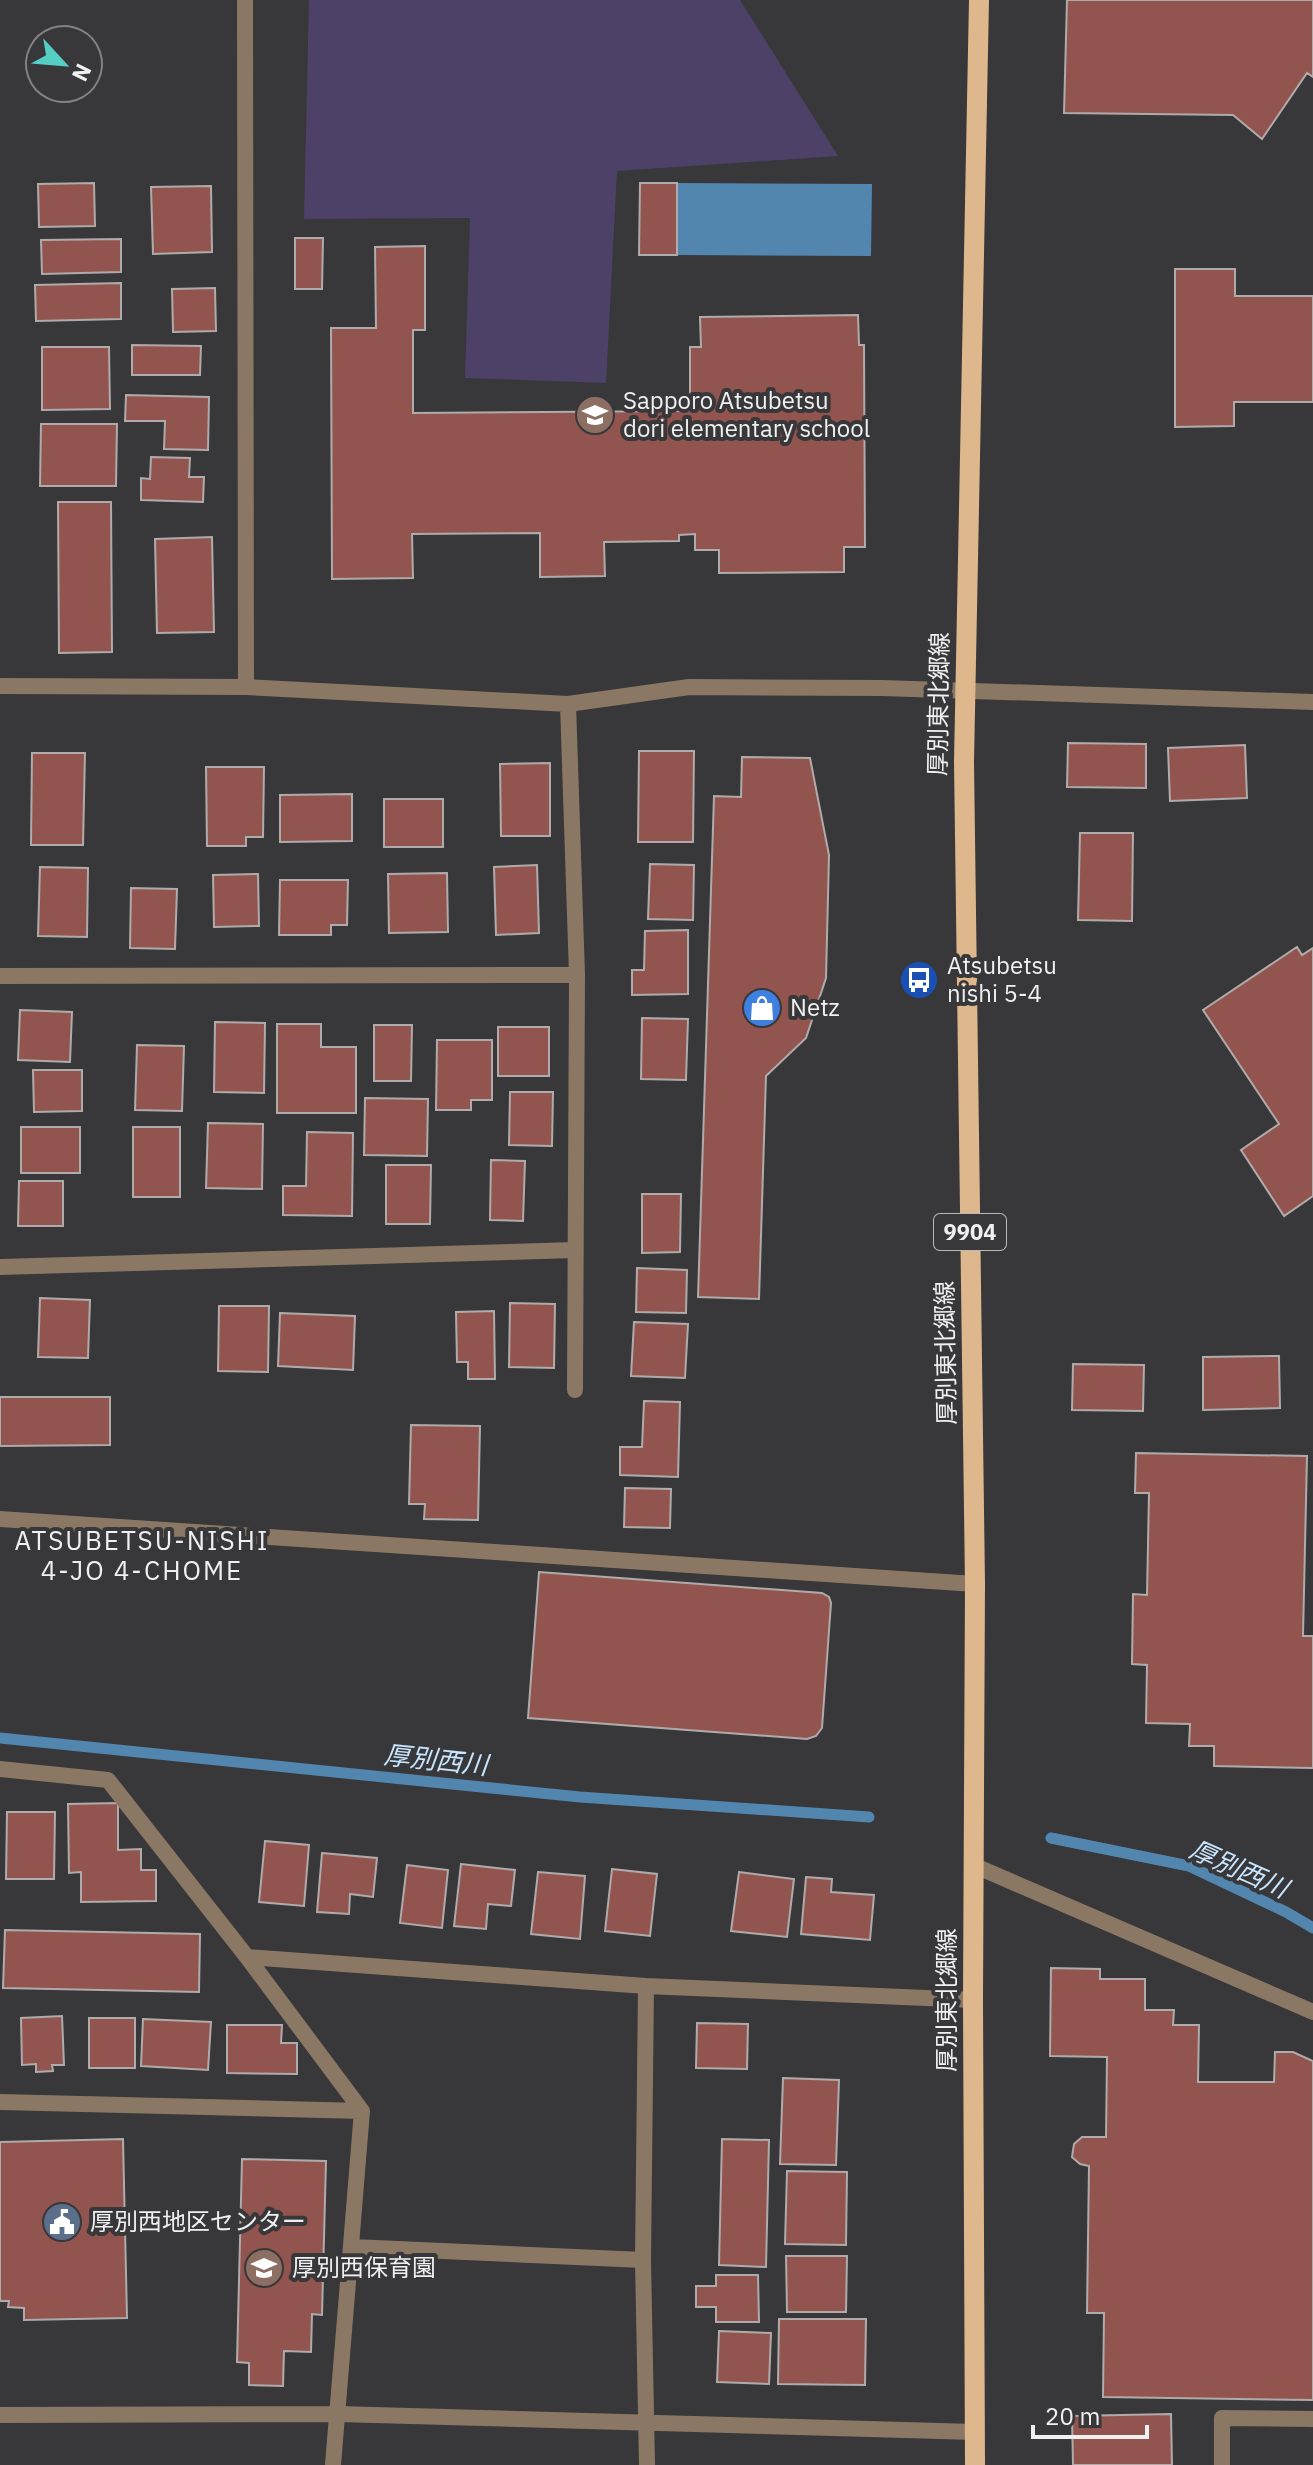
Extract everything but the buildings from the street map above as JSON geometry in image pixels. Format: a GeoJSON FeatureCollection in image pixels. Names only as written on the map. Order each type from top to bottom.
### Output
{"type":"FeatureCollection","features":[{"type":"Feature","properties":{"kind":"main road","name":"厚別東北郷線"},"geometry":{"type":"LineString","coordinates":[[975,2465],[975,1584],[964,762],[979,0]]}},
{"type":"Feature","properties":{"kind":"street"},"geometry":{"type":"LineString","coordinates":[[245,0],[246,687]]}},
{"type":"Feature","properties":{"kind":"street"},"geometry":{"type":"LineString","coordinates":[[0,686],[246,687],[568,704],[689,687],[965,691],[1313,702]]}},
{"type":"Feature","properties":{"kind":"street"},"geometry":{"type":"LineString","coordinates":[[568,704],[577,975],[575,1390]]}},
{"type":"Feature","properties":{"kind":"street"},"geometry":{"type":"LineString","coordinates":[[0,976],[577,975]]}},
{"type":"Feature","properties":{"kind":"street"},"geometry":{"type":"LineString","coordinates":[[0,1267],[575,1250]]}},
{"type":"Feature","properties":{"kind":"street"},"geometry":{"type":"LineString","coordinates":[[0,1519],[975,1584]]}},
{"type":"Feature","properties":{"kind":"street"},"geometry":{"type":"LineString","coordinates":[[0,1769],[108,1780],[247,1957],[362,2111],[333,2465]]}},
{"type":"Feature","properties":{"kind":"street"},"geometry":{"type":"LineString","coordinates":[[973,1865],[1313,2012]]}},
{"type":"Feature","properties":{"kind":"street"},"geometry":{"type":"LineString","coordinates":[[247,1957],[646,1986],[973,2000]]}},
{"type":"Feature","properties":{"kind":"street"},"geometry":{"type":"LineString","coordinates":[[646,1986],[643,2260],[647,2465]]}},
{"type":"Feature","properties":{"kind":"street"},"geometry":{"type":"LineString","coordinates":[[0,2102],[362,2111]]}},
{"type":"Feature","properties":{"kind":"street"},"geometry":{"type":"LineString","coordinates":[[353,2247],[643,2260]]}},
{"type":"Feature","properties":{"kind":"street"},"geometry":{"type":"LineString","coordinates":[[0,2415],[338,2414],[975,2432]]}},
{"type":"Feature","properties":{"kind":"street"},"geometry":{"type":"LineString","coordinates":[[1222,2465],[1222,2418],[1313,2419]]}},
{"type":"Feature","properties":{"kind":"shaded area"},"geometry":{"type":"Polygon","coordinates":[[[309,0],[740,0],[838,156],[617,171],[606,383],[465,378],[470,218],[304,219],[309,0]]]}},
{"type":"Feature","properties":{"kind":"water"},"geometry":{"type":"Polygon","coordinates":[[[677,183],[872,184],[871,256],[677,255],[677,183]]]}},
{"type":"Feature","properties":{"kind":"waterway","name":"厚別西川"},"geometry":{"type":"LineString","coordinates":[[0,1738],[580,1797],[869,1817]]}},
{"type":"Feature","properties":{"kind":"waterway","name":"厚別西川"},"geometry":{"type":"LineString","coordinates":[[1051,1838],[1189,1866],[1313,1928]]}},
{"type":"Feature","properties":{"kind":"place","name":"Sapporo Atsubetsu dori elementary school"},"geometry":{"type":"Point","coordinates":[595,415]}},
{"type":"Feature","properties":{"kind":"place","name":"Atsubetsu nishi 5-4"},"geometry":{"type":"Point","coordinates":[919,980]}},
{"type":"Feature","properties":{"kind":"place","name":"Netz"},"geometry":{"type":"Point","coordinates":[762,1008]}},
{"type":"Feature","properties":{"kind":"place","name":"厚別西地区センター"},"geometry":{"type":"Point","coordinates":[62,2222]}},
{"type":"Feature","properties":{"kind":"place","name":"厚別西保育園"},"geometry":{"type":"Point","coordinates":[264,2268]}},
{"type":"Feature","properties":{"kind":"district","name":"ATSUBETSU-NISHI 4-JO 4-CHOME"},"geometry":{"type":"Point","coordinates":[142,1556]}}]}
